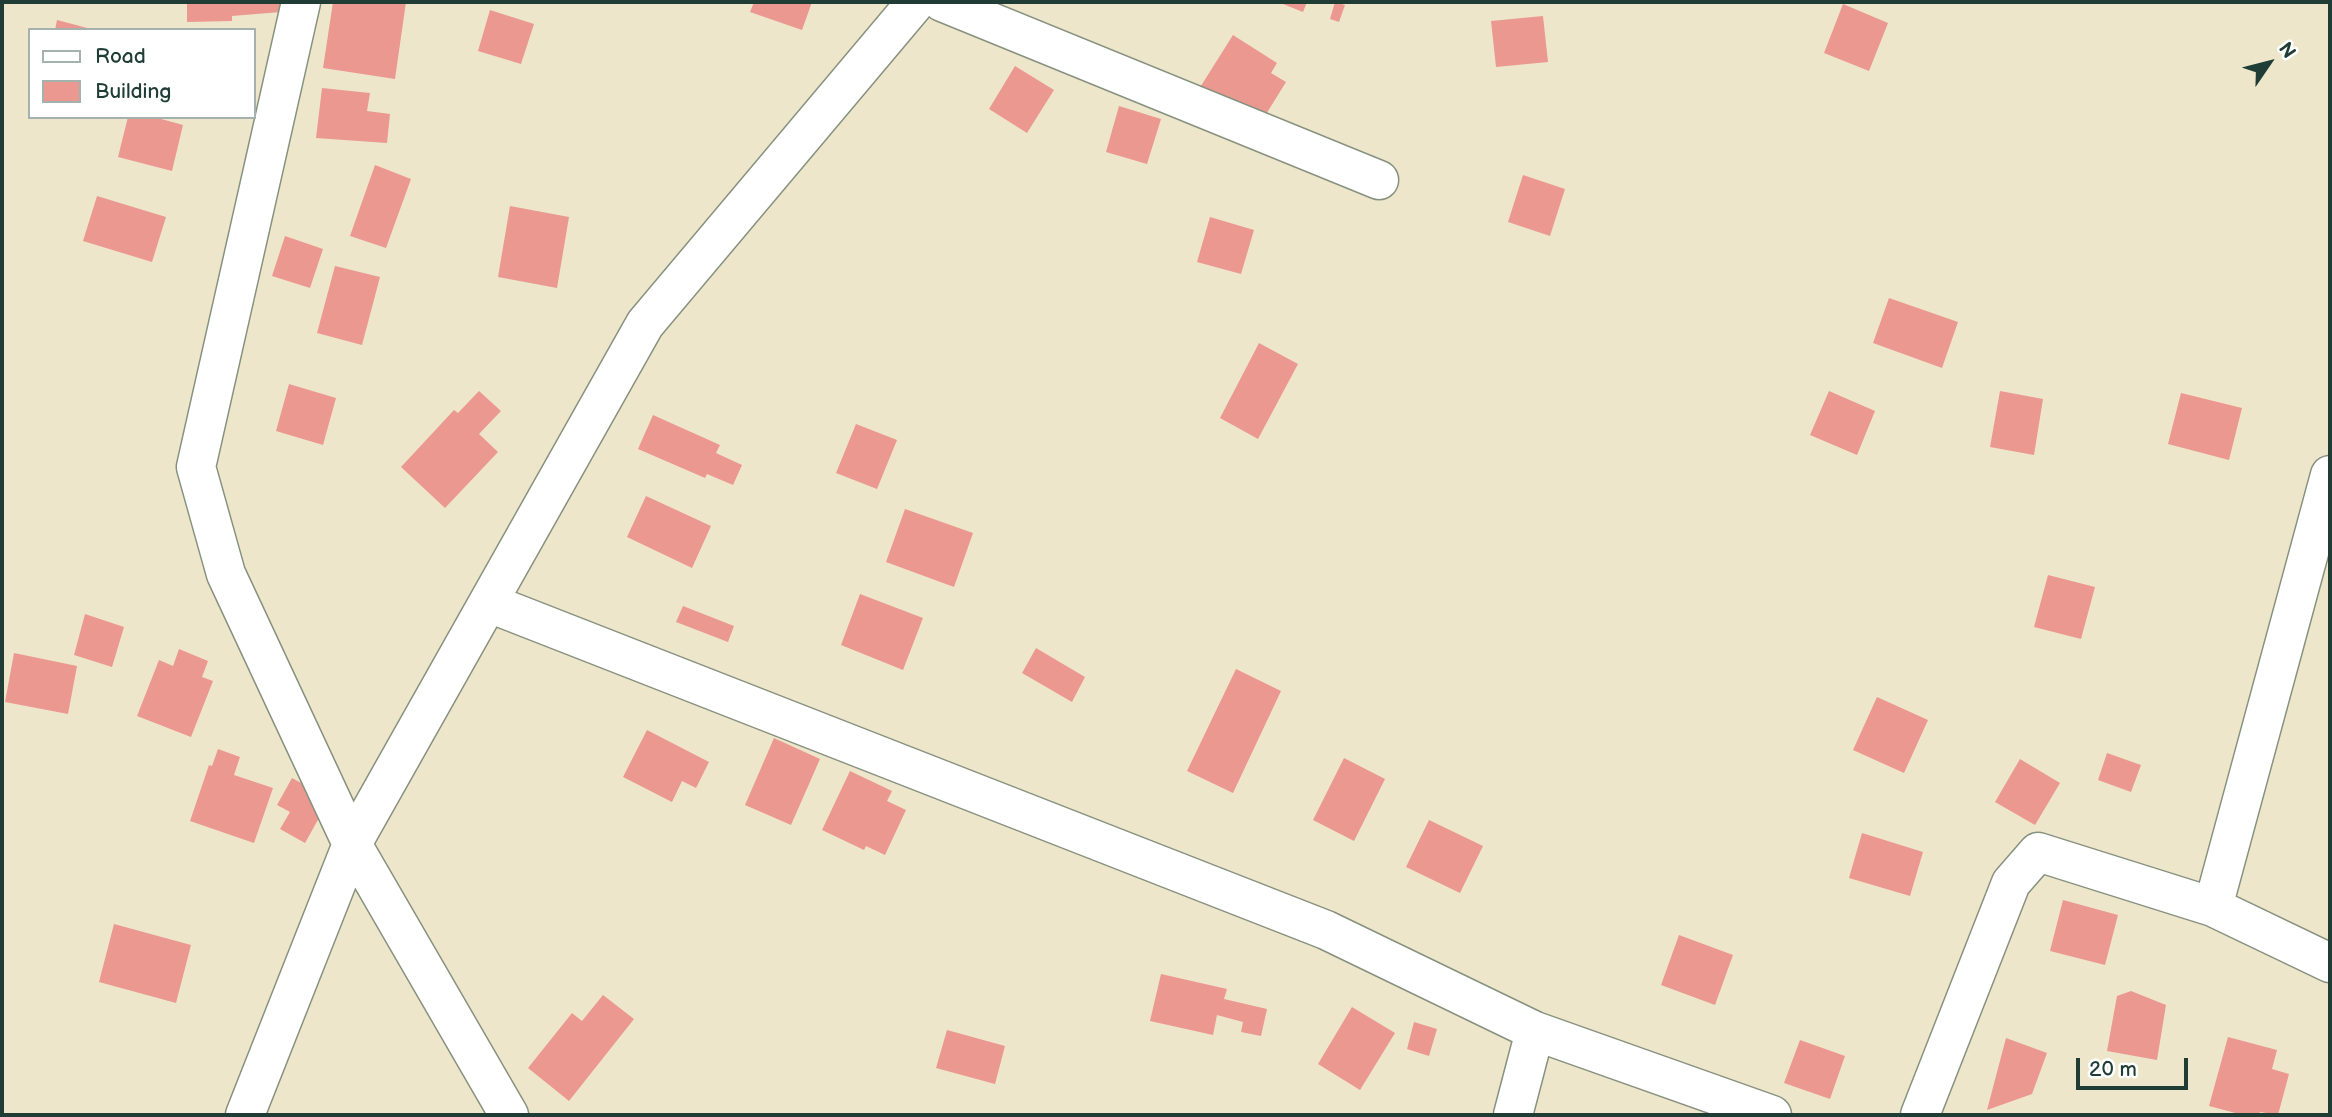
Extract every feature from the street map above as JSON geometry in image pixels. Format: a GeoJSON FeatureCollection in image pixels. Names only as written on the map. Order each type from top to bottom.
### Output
{"type":"FeatureCollection","features":[{"type":"Feature","properties":{"kind":"street"},"geometry":{"type":"LineString","coordinates":[[301,2],[196,467],[226,574],[352,844],[509,1115]]}},
{"type":"Feature","properties":{"kind":"street"},"geometry":{"type":"LineString","coordinates":[[245,1115],[352,844],[645,324],[916,2]]}},
{"type":"Feature","properties":{"kind":"street"},"geometry":{"type":"LineString","coordinates":[[942,2],[1379,180]]}},
{"type":"Feature","properties":{"kind":"street"},"geometry":{"type":"LineString","coordinates":[[2213,907],[2330,475]]}},
{"type":"Feature","properties":{"kind":"street"},"geometry":{"type":"LineString","coordinates":[[489,603],[1326,930],[1535,1031],[1772,1115]]}},
{"type":"Feature","properties":{"kind":"street"},"geometry":{"type":"LineString","coordinates":[[1920,1115],[2011,883],[2038,852],[2213,907],[2330,963]]}},
{"type":"Feature","properties":{"kind":"street"},"geometry":{"type":"LineString","coordinates":[[1513,1115],[1535,1031]]}},
{"type":"Feature","properties":{"kind":"building"},"geometry":{"type":"Polygon","coordinates":[[[187,2],[292,2],[293,11],[232,16],[232,21],[187,22],[187,2]]]}},
{"type":"Feature","properties":{"kind":"building"},"geometry":{"type":"Polygon","coordinates":[[[333,2],[406,2],[395,79],[323,68],[333,2]]]}},
{"type":"Feature","properties":{"kind":"building"},"geometry":{"type":"Polygon","coordinates":[[[754,2],[812,2],[802,30],[750,12],[754,2]]]}},
{"type":"Feature","properties":{"kind":"building"},"geometry":{"type":"Polygon","coordinates":[[[1278,2],[1307,2],[1303,12],[1278,2]]]}},
{"type":"Feature","properties":{"kind":"building"},"geometry":{"type":"Polygon","coordinates":[[[1335,2],[1345,5],[1339,22],[1330,19],[1335,2]]]}},
{"type":"Feature","properties":{"kind":"building"},"geometry":{"type":"Polygon","coordinates":[[[1843,4],[1888,23],[1869,71],[1824,53],[1843,4]]]}},
{"type":"Feature","properties":{"kind":"building"},"geometry":{"type":"Polygon","coordinates":[[[490,10],[534,24],[521,64],[478,51],[490,10]]]}},
{"type":"Feature","properties":{"kind":"building"},"geometry":{"type":"Polygon","coordinates":[[[1543,16],[1548,62],[1496,67],[1491,21],[1543,16]]]}},
{"type":"Feature","properties":{"kind":"building"},"geometry":{"type":"Polygon","coordinates":[[[57,20],[87,28],[55,28],[57,20]]]}},
{"type":"Feature","properties":{"kind":"building"},"geometry":{"type":"Polygon","coordinates":[[[1233,35],[1277,63],[1271,73],[1286,82],[1260,124],[1199,89],[1233,35]]]}},
{"type":"Feature","properties":{"kind":"building"},"geometry":{"type":"Polygon","coordinates":[[[1015,66],[1054,90],[1027,133],[989,109],[1015,66]]]}},
{"type":"Feature","properties":{"kind":"building"},"geometry":{"type":"Polygon","coordinates":[[[322,88],[370,93],[367,111],[390,114],[387,143],[316,138],[322,88]]]}},
{"type":"Feature","properties":{"kind":"building"},"geometry":{"type":"Polygon","coordinates":[[[1119,106],[1161,119],[1147,164],[1106,152],[1119,106]]]}},
{"type":"Feature","properties":{"kind":"building"},"geometry":{"type":"Polygon","coordinates":[[[128,119],[161,119],[183,125],[172,171],[118,157],[128,119]]]}},
{"type":"Feature","properties":{"kind":"building"},"geometry":{"type":"Polygon","coordinates":[[[375,165],[411,179],[386,248],[350,236],[375,165]]]}},
{"type":"Feature","properties":{"kind":"building"},"geometry":{"type":"Polygon","coordinates":[[[1523,175],[1565,189],[1550,236],[1508,222],[1523,175]]]}},
{"type":"Feature","properties":{"kind":"building"},"geometry":{"type":"Polygon","coordinates":[[[97,196],[166,217],[152,262],[83,241],[97,196]]]}},
{"type":"Feature","properties":{"kind":"building"},"geometry":{"type":"Polygon","coordinates":[[[510,206],[569,217],[557,288],[498,277],[510,206]]]}},
{"type":"Feature","properties":{"kind":"building"},"geometry":{"type":"Polygon","coordinates":[[[1210,217],[1254,230],[1241,274],[1197,262],[1210,217]]]}},
{"type":"Feature","properties":{"kind":"building"},"geometry":{"type":"Polygon","coordinates":[[[285,236],[323,249],[310,288],[272,276],[285,236]]]}},
{"type":"Feature","properties":{"kind":"building"},"geometry":{"type":"Polygon","coordinates":[[[335,266],[380,277],[362,345],[317,333],[335,266]]]}},
{"type":"Feature","properties":{"kind":"building"},"geometry":{"type":"Polygon","coordinates":[[[1889,298],[1958,322],[1942,368],[1873,343],[1889,298]]]}},
{"type":"Feature","properties":{"kind":"building"},"geometry":{"type":"Polygon","coordinates":[[[1259,343],[1298,364],[1258,439],[1220,418],[1259,343]]]}},
{"type":"Feature","properties":{"kind":"building"},"geometry":{"type":"Polygon","coordinates":[[[289,384],[336,398],[323,445],[276,431],[289,384]]]}},
{"type":"Feature","properties":{"kind":"building"},"geometry":{"type":"Polygon","coordinates":[[[479,391],[501,411],[479,434],[498,452],[445,508],[401,467],[454,410],[458,413],[479,391]]]}},
{"type":"Feature","properties":{"kind":"building"},"geometry":{"type":"Polygon","coordinates":[[[1829,391],[1875,411],[1857,455],[1810,435],[1829,391]]]}},
{"type":"Feature","properties":{"kind":"building"},"geometry":{"type":"Polygon","coordinates":[[[2000,391],[2043,399],[2034,455],[1990,447],[2000,391]]]}},
{"type":"Feature","properties":{"kind":"building"},"geometry":{"type":"Polygon","coordinates":[[[2181,393],[2242,408],[2229,460],[2168,444],[2181,393]]]}},
{"type":"Feature","properties":{"kind":"building"},"geometry":{"type":"Polygon","coordinates":[[[653,415],[720,445],[716,453],[742,465],[733,485],[707,474],[705,478],[638,449],[653,415]]]}},
{"type":"Feature","properties":{"kind":"building"},"geometry":{"type":"Polygon","coordinates":[[[856,424],[897,440],[877,489],[836,473],[856,424]]]}},
{"type":"Feature","properties":{"kind":"building"},"geometry":{"type":"Polygon","coordinates":[[[646,496],[711,526],[692,568],[627,537],[646,496]]]}},
{"type":"Feature","properties":{"kind":"building"},"geometry":{"type":"Polygon","coordinates":[[[905,509],[973,533],[954,587],[886,562],[905,509]]]}},
{"type":"Feature","properties":{"kind":"building"},"geometry":{"type":"Polygon","coordinates":[[[2048,575],[2095,587],[2081,639],[2034,627],[2048,575]]]}},
{"type":"Feature","properties":{"kind":"building"},"geometry":{"type":"Polygon","coordinates":[[[860,594],[923,618],[903,670],[841,645],[860,594]]]}},
{"type":"Feature","properties":{"kind":"building"},"geometry":{"type":"Polygon","coordinates":[[[683,606],[734,626],[728,642],[676,622],[683,606]]]}},
{"type":"Feature","properties":{"kind":"building"},"geometry":{"type":"Polygon","coordinates":[[[85,614],[124,627],[112,667],[74,655],[85,614]]]}},
{"type":"Feature","properties":{"kind":"building"},"geometry":{"type":"Polygon","coordinates":[[[1036,648],[1085,677],[1072,702],[1022,673],[1036,648]]]}},
{"type":"Feature","properties":{"kind":"building"},"geometry":{"type":"Polygon","coordinates":[[[179,649],[208,661],[202,677],[213,681],[191,737],[137,716],[159,660],[173,666],[179,649]]]}},
{"type":"Feature","properties":{"kind":"building"},"geometry":{"type":"Polygon","coordinates":[[[14,653],[77,666],[68,714],[5,702],[14,653]]]}},
{"type":"Feature","properties":{"kind":"building"},"geometry":{"type":"Polygon","coordinates":[[[1236,669],[1281,691],[1233,793],[1187,771],[1236,669]]]}},
{"type":"Feature","properties":{"kind":"building"},"geometry":{"type":"Polygon","coordinates":[[[1877,697],[1928,720],[1904,773],[1853,750],[1877,697]]]}},
{"type":"Feature","properties":{"kind":"building"},"geometry":{"type":"Polygon","coordinates":[[[647,730],[709,762],[696,788],[682,781],[672,802],[623,777],[647,730]]]}},
{"type":"Feature","properties":{"kind":"building"},"geometry":{"type":"Polygon","coordinates":[[[774,738],[820,759],[791,825],[745,805],[774,738]]]}},
{"type":"Feature","properties":{"kind":"building"},"geometry":{"type":"Polygon","coordinates":[[[218,749],[240,757],[234,775],[273,788],[254,843],[190,821],[209,765],[212,766],[218,749]]]}},
{"type":"Feature","properties":{"kind":"building"},"geometry":{"type":"Polygon","coordinates":[[[2107,753],[2141,765],[2131,792],[2098,780],[2107,753]]]}},
{"type":"Feature","properties":{"kind":"building"},"geometry":{"type":"Polygon","coordinates":[[[1344,758],[1385,779],[1354,841],[1313,820],[1344,758]]]}},
{"type":"Feature","properties":{"kind":"building"},"geometry":{"type":"Polygon","coordinates":[[[2020,759],[2060,783],[2035,825],[1995,802],[2020,759]]]}},
{"type":"Feature","properties":{"kind":"building"},"geometry":{"type":"Polygon","coordinates":[[[850,771],[892,791],[887,801],[906,810],[885,855],[866,846],[864,850],[822,830],[850,771]]]}},
{"type":"Feature","properties":{"kind":"building"},"geometry":{"type":"Polygon","coordinates":[[[292,778],[316,791],[311,802],[324,809],[305,843],[280,829],[290,812],[277,805],[292,778]]]}},
{"type":"Feature","properties":{"kind":"building"},"geometry":{"type":"Polygon","coordinates":[[[1429,820],[1483,846],[1460,893],[1406,867],[1429,820]]]}},
{"type":"Feature","properties":{"kind":"building"},"geometry":{"type":"Polygon","coordinates":[[[1862,833],[1923,852],[1910,896],[1849,878],[1862,833]]]}},
{"type":"Feature","properties":{"kind":"building"},"geometry":{"type":"Polygon","coordinates":[[[2063,900],[2118,915],[2105,965],[2050,951],[2063,900]]]}},
{"type":"Feature","properties":{"kind":"building"},"geometry":{"type":"Polygon","coordinates":[[[114,924],[191,945],[176,1003],[99,982],[114,924]]]}},
{"type":"Feature","properties":{"kind":"building"},"geometry":{"type":"Polygon","coordinates":[[[1679,935],[1733,955],[1715,1005],[1661,985],[1679,935]]]}},
{"type":"Feature","properties":{"kind":"building"},"geometry":{"type":"Polygon","coordinates":[[[1161,974],[1227,989],[1224,999],[1267,1009],[1261,1036],[1241,1032],[1243,1022],[1217,1015],[1213,1035],[1150,1021],[1161,974]]]}},
{"type":"Feature","properties":{"kind":"building"},"geometry":{"type":"Polygon","coordinates":[[[2131,991],[2166,1005],[2157,1060],[2107,1051],[2117,996],[2131,991]]]}},
{"type":"Feature","properties":{"kind":"building"},"geometry":{"type":"Polygon","coordinates":[[[603,995],[634,1019],[569,1101],[528,1068],[572,1013],[582,1021],[603,995]]]}},
{"type":"Feature","properties":{"kind":"building"},"geometry":{"type":"Polygon","coordinates":[[[1352,1007],[1395,1033],[1360,1090],[1318,1064],[1352,1007]]]}},
{"type":"Feature","properties":{"kind":"building"},"geometry":{"type":"Polygon","coordinates":[[[1414,1022],[1437,1029],[1429,1056],[1407,1049],[1414,1022]]]}},
{"type":"Feature","properties":{"kind":"building"},"geometry":{"type":"Polygon","coordinates":[[[947,1030],[1005,1046],[995,1084],[936,1068],[947,1030]]]}},
{"type":"Feature","properties":{"kind":"building"},"geometry":{"type":"Polygon","coordinates":[[[2228,1037],[2277,1050],[2272,1069],[2289,1074],[2278,1115],[2260,1112],[2259,1115],[2243,1115],[2209,1106],[2228,1037]]]}},
{"type":"Feature","properties":{"kind":"building"},"geometry":{"type":"Polygon","coordinates":[[[2006,1038],[2047,1053],[2032,1094],[1987,1110],[2006,1038]]]}},
{"type":"Feature","properties":{"kind":"building"},"geometry":{"type":"Polygon","coordinates":[[[1800,1040],[1845,1056],[1830,1099],[1784,1083],[1800,1040]]]}}]}
